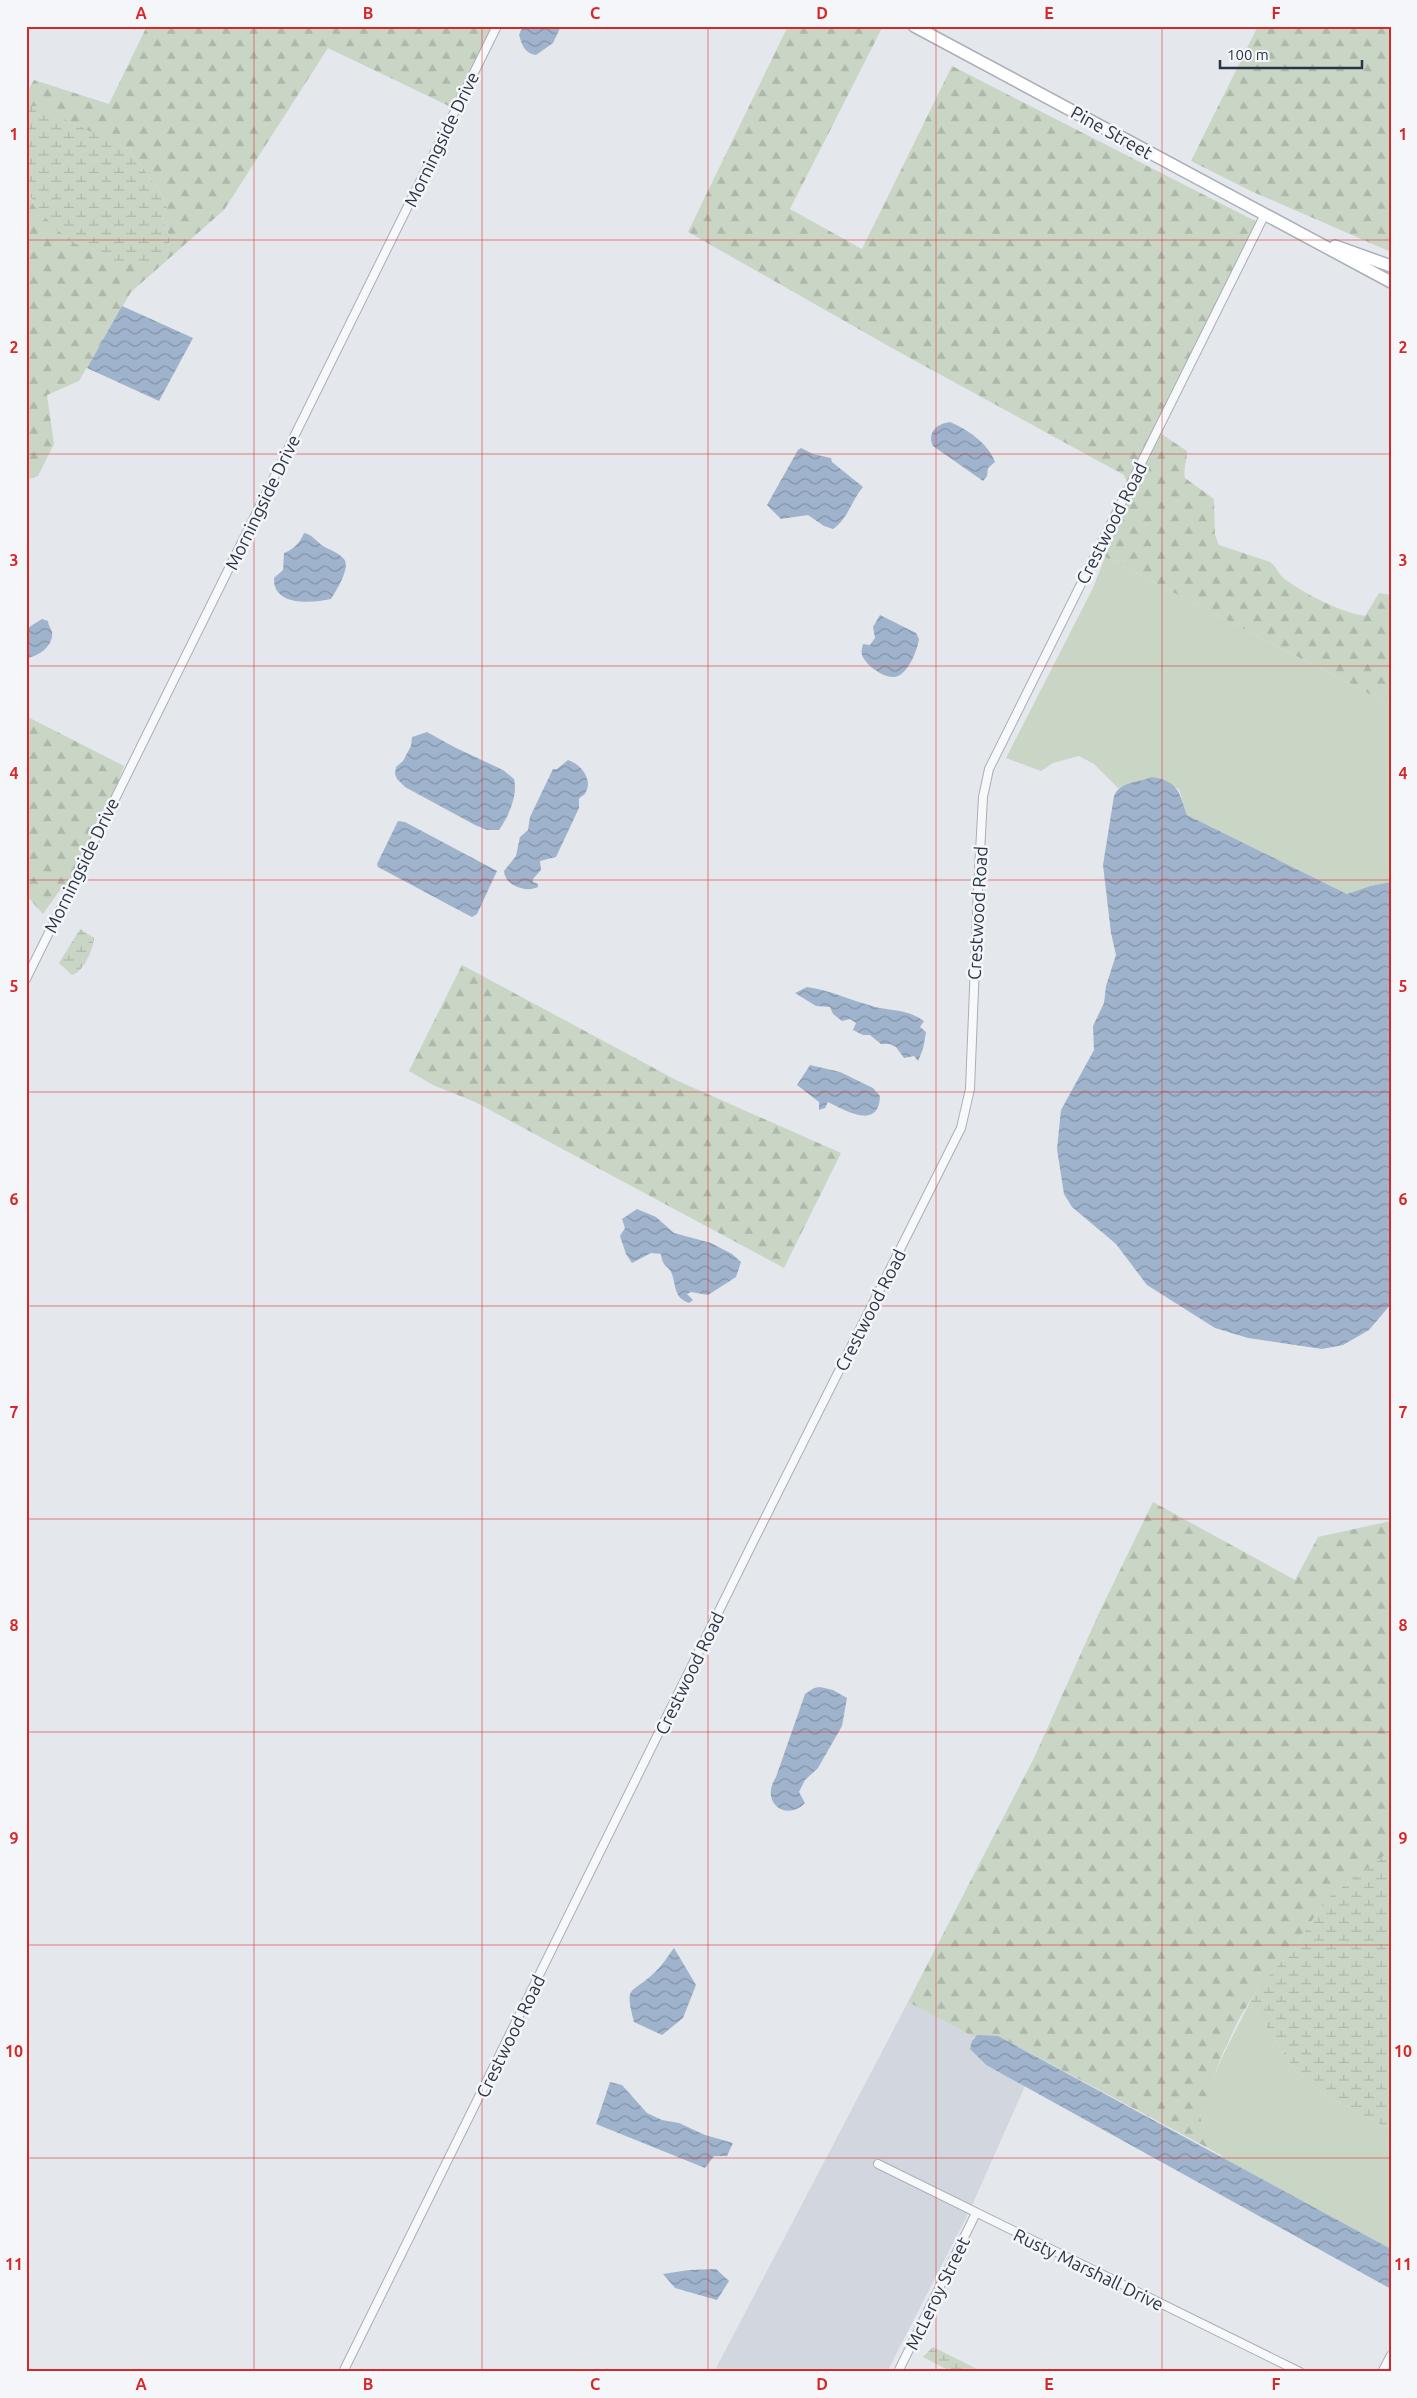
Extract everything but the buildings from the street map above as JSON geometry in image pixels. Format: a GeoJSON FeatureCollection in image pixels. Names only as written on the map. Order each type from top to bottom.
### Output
{"type":"FeatureCollection","features":[{"type":"Feature","properties":{"kind":"main road","name":"Pine Street"},"geometry":{"type":"LineString","coordinates":[[914,26],[1391,282]]}},
{"type":"Feature","properties":{"kind":"main road","name":"Pine Street"},"geometry":{"type":"LineString","coordinates":[[1310,238],[1391,266]]}},
{"type":"Feature","properties":{"kind":"street","name":"Morningside Drive"},"geometry":{"type":"LineString","coordinates":[[26,979],[497,26]]}},
{"type":"Feature","properties":{"kind":"street","name":"Crestwood Road"},"geometry":{"type":"LineString","coordinates":[[343,2372],[753,1542],[961,1128],[970,1088],[983,797],[989,769],[1265,214]]}},
{"type":"Feature","properties":{"kind":"street","name":"Rusty Marshall Drive"},"geometry":{"type":"LineString","coordinates":[[878,2164],[1300,2372]]}},
{"type":"Feature","properties":{"kind":"street","name":"McLeroy Street"},"geometry":{"type":"LineString","coordinates":[[898,2372],[976,2213]]}},
{"type":"Feature","properties":{"kind":"street"},"geometry":{"type":"LineString","coordinates":[[1382,2372],[1391,2355]]}},
{"type":"Feature","properties":{"kind":"shaded area"},"geometry":{"type":"Polygon","coordinates":[[[908,2002],[974,2037],[970,2049],[985,2065],[1025,2086],[969,2212],[887,2372],[714,2372],[908,2002]]]}},
{"type":"Feature","properties":{"kind":"green space"},"geometry":{"type":"Polygon","coordinates":[[[147,26],[495,26],[455,109],[328,48],[224,210],[131,292],[79,381],[47,395],[54,444],[38,476],[26,480],[26,182],[34,206],[152,258],[167,252],[170,238],[163,220],[167,206],[161,193],[130,150],[29,106],[26,108],[26,93],[34,80],[109,104],[147,26]]]}},
{"type":"Feature","properties":{"kind":"green space"},"geometry":{"type":"Polygon","coordinates":[[[788,26],[882,28],[790,209],[862,249],[952,66],[1261,224],[1154,429],[1187,451],[1184,471],[1185,478],[1214,499],[1215,535],[1219,545],[1270,562],[1284,578],[1304,591],[1335,607],[1355,614],[1365,616],[1379,593],[1391,595],[1391,705],[1105,557],[1131,490],[1124,475],[899,352],[688,232],[788,26]]]}},
{"type":"Feature","properties":{"kind":"green space"},"geometry":{"type":"Polygon","coordinates":[[[1258,26],[1391,26],[1391,252],[1251,191],[1191,161],[1258,26]]]}},
{"type":"Feature","properties":{"kind":"green space"},"geometry":{"type":"Polygon","coordinates":[[[36,106],[130,150],[161,193],[167,206],[163,220],[170,238],[167,253],[138,266],[114,261],[71,242],[34,206],[26,182],[26,108],[36,106]]]}},
{"type":"Feature","properties":{"kind":"green space"},"geometry":{"type":"Polygon","coordinates":[[[1105,557],[1391,705],[1391,882],[1370,886],[1347,894],[1187,815],[1179,789],[1151,778],[1118,788],[1094,764],[1079,756],[1053,763],[1041,771],[1006,758],[1093,588],[1105,557]]]}},
{"type":"Feature","properties":{"kind":"green space"},"geometry":{"type":"Polygon","coordinates":[[[26,716],[124,766],[113,796],[63,892],[60,890],[43,914],[26,895],[26,716]]]}},
{"type":"Feature","properties":{"kind":"green space"},"geometry":{"type":"Polygon","coordinates":[[[80,929],[94,938],[90,954],[84,965],[72,975],[59,963],[80,929]]]}},
{"type":"Feature","properties":{"kind":"green space"},"geometry":{"type":"Polygon","coordinates":[[[462,965],[678,1081],[841,1153],[784,1268],[475,1102],[433,1085],[409,1071],[462,965]]]}},
{"type":"Feature","properties":{"kind":"green space"},"geometry":{"type":"Polygon","coordinates":[[[1153,1502],[1295,1580],[1318,1537],[1391,1521],[1391,1855],[1388,1853],[1325,1900],[1296,1946],[1260,1985],[1240,2017],[1221,2057],[1200,2117],[1204,2128],[1221,2155],[998,2036],[974,2037],[908,2002],[1034,1758],[1099,1613],[1153,1502]]]}},
{"type":"Feature","properties":{"kind":"green space"},"geometry":{"type":"Polygon","coordinates":[[[1388,1853],[1391,1855],[1391,2130],[1326,2096],[1295,2070],[1250,2002],[1260,1985],[1296,1946],[1325,1900],[1388,1853]]]}},
{"type":"Feature","properties":{"kind":"green space"},"geometry":{"type":"Polygon","coordinates":[[[1250,2002],[1295,2070],[1326,2096],[1391,2130],[1391,2249],[1224,2160],[1204,2128],[1200,2117],[1208,2091],[1222,2057],[1250,2002]]]}},
{"type":"Feature","properties":{"kind":"green space"},"geometry":{"type":"Polygon","coordinates":[[[933,2347],[983,2372],[952,2372],[923,2357],[933,2347]]]}},
{"type":"Feature","properties":{"kind":"water"},"geometry":{"type":"Polygon","coordinates":[[[523,26],[559,26],[560,28],[553,43],[536,55],[529,53],[523,45],[519,35],[523,26]]]}},
{"type":"Feature","properties":{"kind":"water"},"geometry":{"type":"Polygon","coordinates":[[[122,306],[193,338],[159,401],[87,368],[122,306]]]}},
{"type":"Feature","properties":{"kind":"water"},"geometry":{"type":"Polygon","coordinates":[[[950,422],[977,438],[992,455],[995,462],[988,468],[987,476],[983,481],[933,446],[931,437],[934,430],[950,422]]]}},
{"type":"Feature","properties":{"kind":"water"},"geometry":{"type":"Polygon","coordinates":[[[801,448],[813,454],[831,458],[832,462],[863,487],[846,515],[833,529],[824,526],[808,515],[781,519],[767,505],[798,450],[801,448]]]}},
{"type":"Feature","properties":{"kind":"water"},"geometry":{"type":"Polygon","coordinates":[[[304,533],[340,555],[346,563],[342,579],[331,599],[295,601],[280,594],[275,587],[274,578],[283,570],[284,553],[291,550],[301,540],[304,533]]]}},
{"type":"Feature","properties":{"kind":"water"},"geometry":{"type":"Polygon","coordinates":[[[880,615],[916,633],[919,639],[912,660],[906,670],[898,676],[888,676],[877,671],[868,664],[862,655],[863,644],[870,645],[875,638],[873,627],[880,615]]]}},
{"type":"Feature","properties":{"kind":"water"},"geometry":{"type":"Polygon","coordinates":[[[42,619],[48,621],[52,631],[50,642],[40,653],[26,658],[26,629],[42,619]]]}},
{"type":"Feature","properties":{"kind":"water"},"geometry":{"type":"Polygon","coordinates":[[[427,732],[503,770],[514,779],[515,792],[512,805],[499,830],[487,830],[475,825],[405,787],[397,779],[395,774],[396,767],[403,761],[411,746],[412,737],[427,732]]]}},
{"type":"Feature","properties":{"kind":"water"},"geometry":{"type":"Polygon","coordinates":[[[568,760],[582,769],[587,779],[587,790],[579,799],[579,808],[556,857],[540,861],[541,870],[533,879],[533,882],[538,884],[538,887],[522,889],[508,881],[504,871],[516,856],[520,837],[528,830],[530,817],[553,769],[557,769],[568,760]]]}},
{"type":"Feature","properties":{"kind":"water"},"geometry":{"type":"Polygon","coordinates":[[[1151,777],[1167,781],[1177,789],[1187,815],[1347,894],[1370,886],[1391,882],[1391,1304],[1369,1330],[1343,1345],[1322,1349],[1248,1338],[1215,1328],[1147,1285],[1116,1244],[1072,1207],[1064,1194],[1057,1149],[1061,1110],[1094,1050],[1093,1026],[1104,1003],[1106,986],[1116,955],[1111,933],[1103,865],[1114,796],[1121,787],[1151,777]]]}},
{"type":"Feature","properties":{"kind":"water"},"geometry":{"type":"Polygon","coordinates":[[[398,821],[405,822],[497,871],[477,914],[472,917],[378,867],[377,864],[398,821]]]}},
{"type":"Feature","properties":{"kind":"water"},"geometry":{"type":"Polygon","coordinates":[[[807,987],[879,1008],[905,1012],[924,1021],[920,1027],[926,1032],[923,1049],[918,1061],[914,1056],[904,1058],[896,1047],[890,1044],[881,1044],[870,1035],[863,1035],[853,1030],[856,1023],[850,1019],[842,1021],[833,1014],[830,1007],[816,1006],[795,993],[807,987]]]}},
{"type":"Feature","properties":{"kind":"water"},"geometry":{"type":"Polygon","coordinates":[[[810,1065],[840,1072],[873,1088],[880,1096],[878,1107],[874,1113],[860,1115],[851,1113],[828,1102],[825,1108],[819,1110],[819,1102],[797,1085],[810,1065]]]}},
{"type":"Feature","properties":{"kind":"water"},"geometry":{"type":"Polygon","coordinates":[[[637,1209],[656,1217],[674,1233],[711,1243],[732,1254],[741,1262],[736,1277],[708,1295],[691,1292],[687,1294],[693,1300],[689,1303],[684,1301],[678,1295],[672,1274],[664,1264],[661,1254],[651,1253],[632,1263],[626,1254],[620,1236],[625,1228],[622,1219],[637,1209]]]}},
{"type":"Feature","properties":{"kind":"water"},"geometry":{"type":"Polygon","coordinates":[[[820,1687],[833,1690],[847,1698],[842,1726],[818,1768],[805,1780],[799,1792],[805,1803],[790,1811],[783,1810],[773,1802],[771,1795],[772,1786],[805,1694],[814,1688],[820,1687]]]}},
{"type":"Feature","properties":{"kind":"water"},"geometry":{"type":"Polygon","coordinates":[[[674,1948],[696,1985],[683,2018],[662,2035],[634,2022],[630,1996],[635,1988],[657,1970],[674,1948]]]}},
{"type":"Feature","properties":{"kind":"water"},"geometry":{"type":"Polygon","coordinates":[[[977,2035],[998,2036],[1391,2249],[1391,2289],[986,2065],[970,2049],[972,2041],[977,2035]]]}},
{"type":"Feature","properties":{"kind":"water"},"geometry":{"type":"Polygon","coordinates":[[[610,2082],[622,2085],[647,2113],[662,2120],[679,2123],[705,2135],[733,2143],[727,2156],[714,2156],[705,2168],[596,2124],[610,2082]]]}},
{"type":"Feature","properties":{"kind":"water"},"geometry":{"type":"Polygon","coordinates":[[[716,2269],[729,2281],[717,2300],[675,2288],[663,2274],[689,2270],[716,2269]]]}}]}
